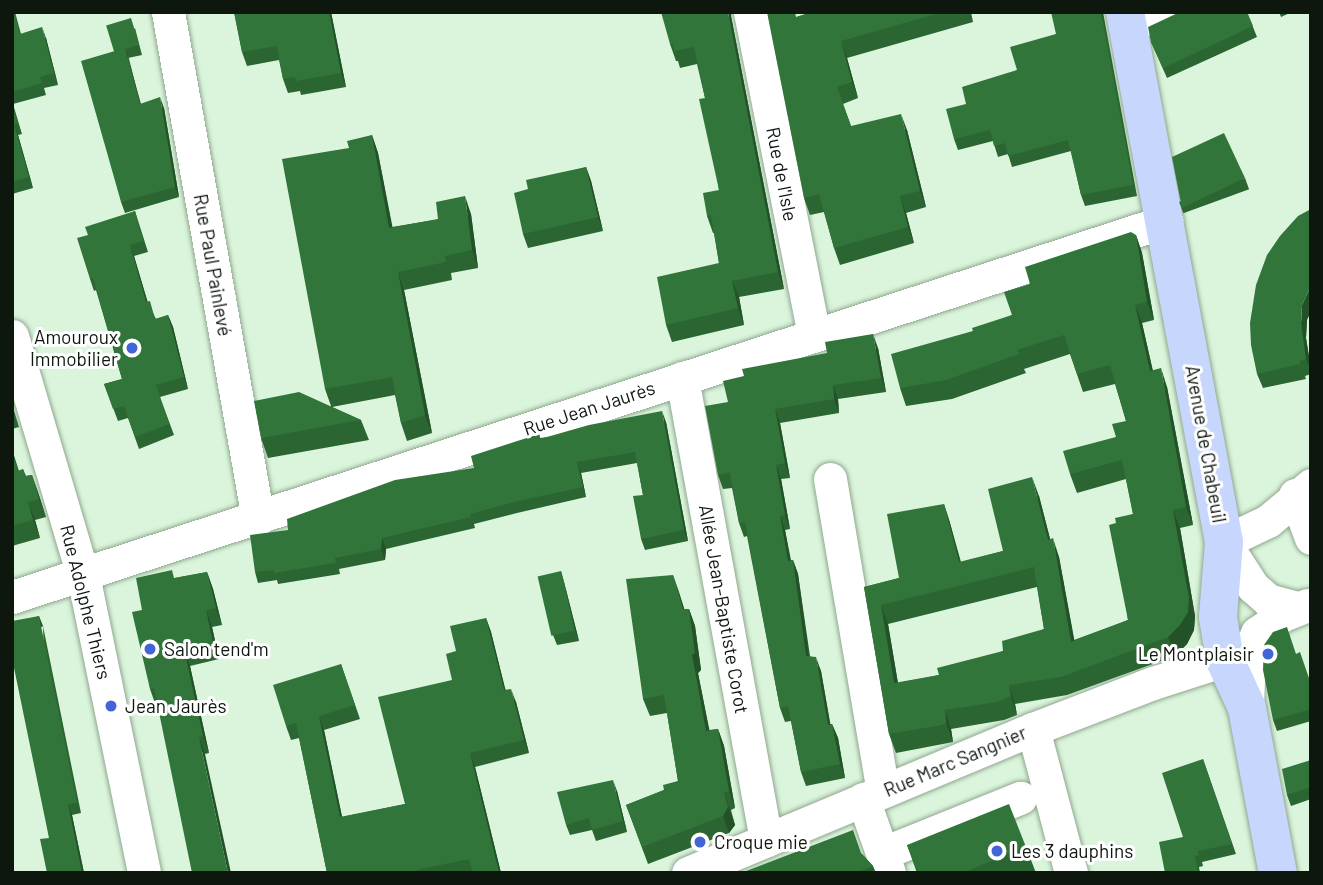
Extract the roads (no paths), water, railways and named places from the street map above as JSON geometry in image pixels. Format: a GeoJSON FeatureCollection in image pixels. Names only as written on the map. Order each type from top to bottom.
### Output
{"type":"FeatureCollection","features":[{"type":"Feature","properties":{"kind":"main road","name":"Avenue de Chabeuil"},"geometry":{"type":"LineString","coordinates":[[1137,17],[1166,221],[1224,542],[1219,617],[1225,660],[1249,721],[1278,873]]}},
{"type":"Feature","properties":{"kind":"street","name":"Rue Paul Painlevé"},"geometry":{"type":"LineString","coordinates":[[169,12],[258,519]]}},
{"type":"Feature","properties":{"kind":"street","name":"Rue de l'Isle"},"geometry":{"type":"LineString","coordinates":[[750,12],[814,335]]}},
{"type":"Feature","properties":{"kind":"street","name":"Rue Jean Jaurès"},"geometry":{"type":"LineString","coordinates":[[12,597],[1166,221]]}},
{"type":"Feature","properties":{"kind":"street","name":"Rue Adolphe Thiers"},"geometry":{"type":"LineString","coordinates":[[12,335],[83,575],[144,873]]}},
{"type":"Feature","properties":{"kind":"street","name":"Allée Jean-Baptiste Corot"},"geometry":{"type":"LineString","coordinates":[[682,378],[765,840]]}},
{"type":"Feature","properties":{"kind":"street"},"geometry":{"type":"LineString","coordinates":[[830,479],[873,795],[886,863],[1020,798]]}},
{"type":"Feature","properties":{"kind":"street"},"geometry":{"type":"LineString","coordinates":[[1303,490],[1268,521],[1224,542],[1253,587],[1268,600],[1304,606]]}},
{"type":"Feature","properties":{"kind":"street"},"geometry":{"type":"LineString","coordinates":[[1303,490],[1311,538]]}},
{"type":"Feature","properties":{"kind":"street"},"geometry":{"type":"LineString","coordinates":[[1249,721],[1249,650],[1258,633],[1304,606]]}},
{"type":"Feature","properties":{"kind":"street","name":"Rue Marc Sangnier"},"geometry":{"type":"LineString","coordinates":[[688,873],[1033,729],[1153,682],[1225,660]]}},
{"type":"Feature","properties":{"kind":"street"},"geometry":{"type":"LineString","coordinates":[[1033,729],[1071,873]]}},
{"type":"Feature","properties":{"kind":"place","name":"Amouroux Immobilier"},"geometry":{"type":"Point","coordinates":[132,348]}},
{"type":"Feature","properties":{"kind":"place","name":"Salon tend'm"},"geometry":{"type":"Point","coordinates":[150,649]}},
{"type":"Feature","properties":{"kind":"place","name":"Le Montplaisir"},"geometry":{"type":"Point","coordinates":[1268,654]}},
{"type":"Feature","properties":{"kind":"place","name":"Jean Jaurès"},"geometry":{"type":"Point","coordinates":[111,706]}},
{"type":"Feature","properties":{"kind":"place","name":"Croque mie"},"geometry":{"type":"Point","coordinates":[700,842]}},
{"type":"Feature","properties":{"kind":"place","name":"Les 3 dauphins"},"geometry":{"type":"Point","coordinates":[997,851]}}]}
